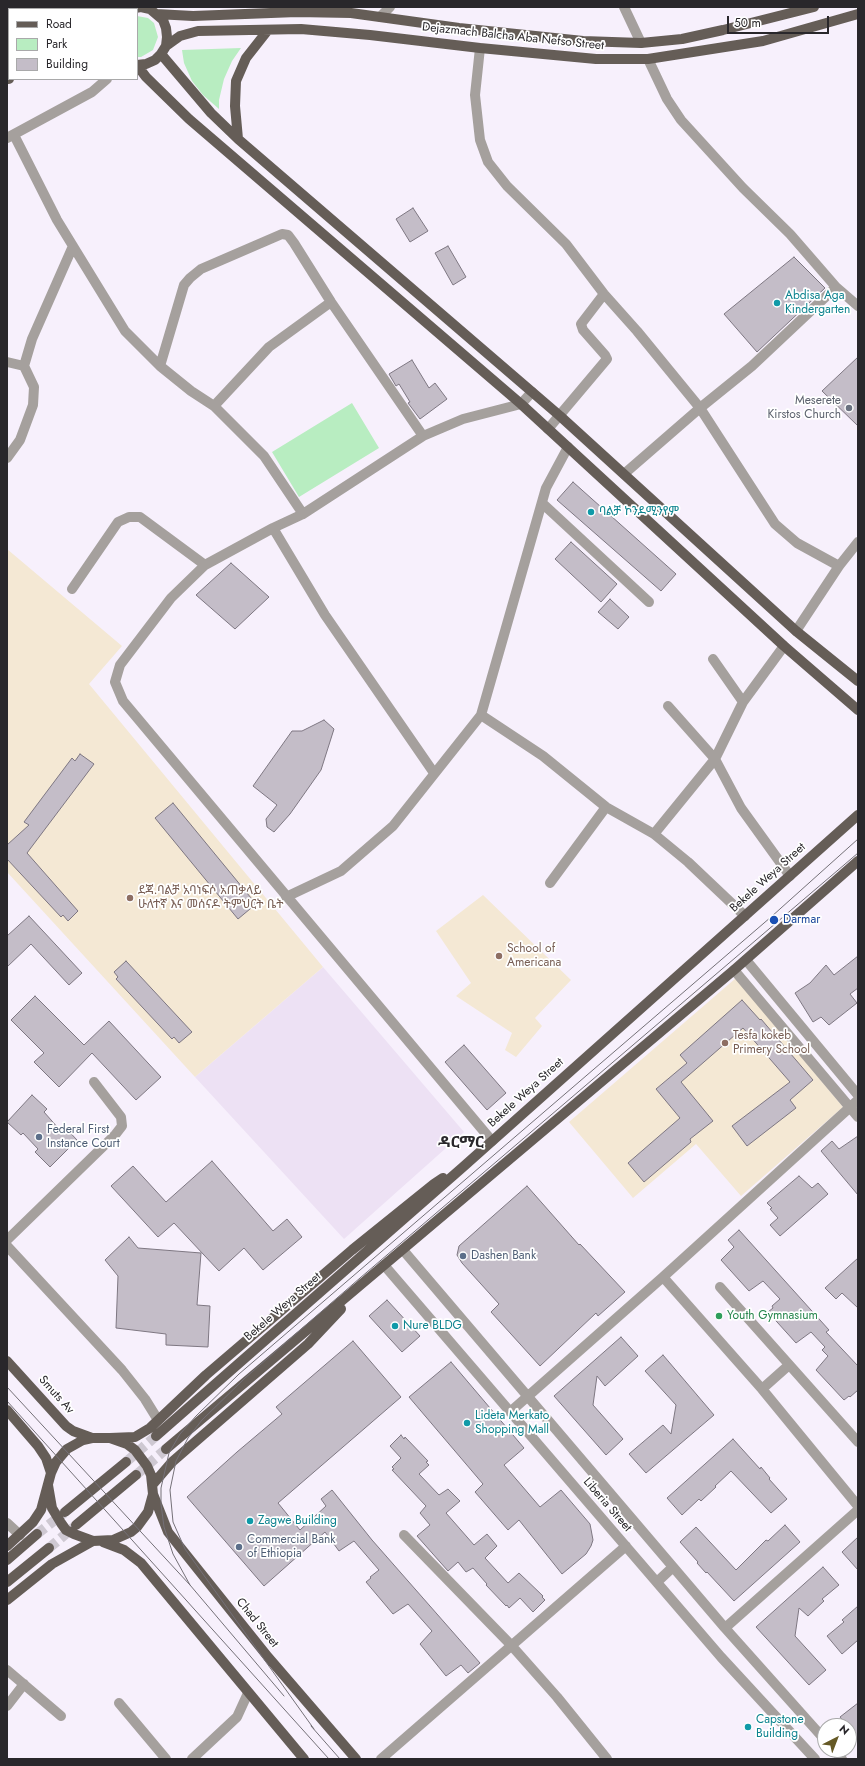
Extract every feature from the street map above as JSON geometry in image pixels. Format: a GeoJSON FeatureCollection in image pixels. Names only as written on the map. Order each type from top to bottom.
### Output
{"type":"FeatureCollection","features":[{"type":"Feature","properties":{"kind":"main road","name":"Dejazmach Balcha Aba Nefso Street"},"geometry":{"type":"LineString","coordinates":[[134,8],[140,7],[193,16],[349,10],[380,17],[583,41],[641,43],[682,39],[814,7]]}},
{"type":"Feature","properties":{"kind":"main road"},"geometry":{"type":"LineString","coordinates":[[151,10],[163,20],[166,28],[167,37],[164,50],[211,113],[238,139],[560,416],[796,631],[858,682]]}},
{"type":"Feature","properties":{"kind":"main road","name":"Dejazmach Balcha Aba Nefso Street"},"geometry":{"type":"LineString","coordinates":[[138,65],[150,62],[180,36],[198,31],[301,29],[364,34],[480,48],[596,59],[648,59],[763,40],[858,14]]}},
{"type":"Feature","properties":{"kind":"main road"},"geometry":{"type":"LineString","coordinates":[[238,139],[235,106],[236,81],[246,58],[268,30]]}},
{"type":"Feature","properties":{"kind":"main road"},"geometry":{"type":"LineString","coordinates":[[138,66],[146,77],[189,119],[521,404],[784,646],[858,710]]}},
{"type":"Feature","properties":{"kind":"main road","name":"Bekele Weya Street"},"geometry":{"type":"LineString","coordinates":[[156,1436],[463,1167],[858,815]]}},
{"type":"Feature","properties":{"kind":"main road"},"geometry":{"type":"LineString","coordinates":[[166,1449],[746,960],[858,861]]}},
{"type":"Feature","properties":{"kind":"main road"},"geometry":{"type":"LineString","coordinates":[[7,1546],[33,1522],[41,1510],[51,1473],[56,1462],[67,1449],[83,1440],[92,1438],[135,1436],[150,1428],[206,1375],[352,1250],[434,1184],[463,1167]]}},
{"type":"Feature","properties":{"kind":"main road"},"geometry":{"type":"LineString","coordinates":[[7,1600],[52,1564],[98,1542],[123,1537],[137,1527],[148,1512],[153,1489],[172,1462],[308,1344],[370,1278]]}},
{"type":"Feature","properties":{"kind":"main road","name":"Smuts Av"},"geometry":{"type":"LineString","coordinates":[[7,1361],[66,1426],[73,1431],[92,1438]]}},
{"type":"Feature","properties":{"kind":"main road"},"geometry":{"type":"LineString","coordinates":[[7,1410],[38,1446],[46,1458],[51,1473]]}},
{"type":"Feature","properties":{"kind":"main road"},"geometry":{"type":"LineString","coordinates":[[110,1438],[123,1442],[135,1450],[147,1466],[153,1489]]}},
{"type":"Feature","properties":{"kind":"main road"},"geometry":{"type":"LineString","coordinates":[[65,1512],[126,1462]]}},
{"type":"Feature","properties":{"kind":"main road"},"geometry":{"type":"LineString","coordinates":[[76,1526],[136,1475]]}},
{"type":"Feature","properties":{"kind":"main road"},"geometry":{"type":"LineString","coordinates":[[48,1485],[52,1508],[66,1530],[124,1550],[141,1563],[304,1759]]}},
{"type":"Feature","properties":{"kind":"main road","name":"Chad Street"},"geometry":{"type":"LineString","coordinates":[[153,1489],[168,1532],[263,1651],[356,1759]]}},
{"type":"Feature","properties":{"kind":"main road"},"geometry":{"type":"LineString","coordinates":[[7,1560],[37,1534]]}},
{"type":"Feature","properties":{"kind":"main road"},"geometry":{"type":"LineString","coordinates":[[7,1582],[49,1548]]}},
{"type":"Feature","properties":{"kind":"street"},"geometry":{"type":"LineString","coordinates":[[380,17],[390,7]]}},
{"type":"Feature","properties":{"kind":"street"},"geometry":{"type":"LineString","coordinates":[[624,7],[641,43]]}},
{"type":"Feature","properties":{"kind":"street"},"geometry":{"type":"LineString","coordinates":[[480,48],[475,95],[480,140],[488,162],[507,186],[566,244],[604,294],[637,330],[700,408],[775,524],[797,543],[839,566]]}},
{"type":"Feature","properties":{"kind":"street"},"geometry":{"type":"LineString","coordinates":[[648,59],[667,99],[681,120],[733,177],[790,234],[836,286],[858,306]]}},
{"type":"Feature","properties":{"kind":"street"},"geometry":{"type":"LineString","coordinates":[[106,80],[92,92],[10,137],[57,220],[124,331],[160,366],[190,391],[214,406],[264,456],[304,514]]}},
{"type":"Feature","properties":{"kind":"street"},"geometry":{"type":"LineString","coordinates":[[160,366],[184,285],[190,278],[201,269],[282,234],[288,236],[294,243],[331,302],[423,436]]}},
{"type":"Feature","properties":{"kind":"street"},"geometry":{"type":"LineString","coordinates":[[7,458],[20,440],[33,405],[34,386],[24,366],[32,339],[73,246]]}},
{"type":"Feature","properties":{"kind":"street"},"geometry":{"type":"LineString","coordinates":[[624,474],[700,408],[752,366],[836,286]]}},
{"type":"Feature","properties":{"kind":"street"},"geometry":{"type":"LineString","coordinates":[[548,429],[607,359],[583,330],[581,324],[604,294]]}},
{"type":"Feature","properties":{"kind":"street"},"geometry":{"type":"LineString","coordinates":[[214,406],[269,347],[331,302]]}},
{"type":"Feature","properties":{"kind":"street"},"geometry":{"type":"LineString","coordinates":[[7,362],[24,366]]}},
{"type":"Feature","properties":{"kind":"street"},"geometry":{"type":"LineString","coordinates":[[492,1141],[123,701],[116,682],[120,665],[166,604],[205,566],[273,528],[304,514],[423,436],[463,419],[521,404],[532,392]]}},
{"type":"Feature","properties":{"kind":"street"},"geometry":{"type":"LineString","coordinates":[[286,897],[342,871],[393,826],[481,715],[546,488],[568,447]]}},
{"type":"Feature","properties":{"kind":"street"},"geometry":{"type":"LineString","coordinates":[[542,504],[650,602]]}},
{"type":"Feature","properties":{"kind":"street"},"geometry":{"type":"LineString","coordinates":[[72,589],[118,522],[129,517],[140,517],[205,566]]}},
{"type":"Feature","properties":{"kind":"street"},"geometry":{"type":"LineString","coordinates":[[273,528],[324,615],[434,773]]}},
{"type":"Feature","properties":{"kind":"street"},"geometry":{"type":"LineString","coordinates":[[796,631],[839,566],[858,542]]}},
{"type":"Feature","properties":{"kind":"street"},"geometry":{"type":"LineString","coordinates":[[654,834],[715,759],[743,702],[784,646]]}},
{"type":"Feature","properties":{"kind":"street"},"geometry":{"type":"LineString","coordinates":[[713,659],[743,702]]}},
{"type":"Feature","properties":{"kind":"street"},"geometry":{"type":"LineString","coordinates":[[668,706],[715,759],[741,808],[790,876]]}},
{"type":"Feature","properties":{"kind":"street"},"geometry":{"type":"LineString","coordinates":[[481,715],[543,756],[606,806],[654,834],[688,862],[745,916]]}},
{"type":"Feature","properties":{"kind":"street"},"geometry":{"type":"LineString","coordinates":[[550,883],[606,806]]}},
{"type":"Feature","properties":{"kind":"street"},"geometry":{"type":"LineString","coordinates":[[746,960],[858,1095]]}},
{"type":"Feature","properties":{"kind":"street"},"geometry":{"type":"LineString","coordinates":[[734,970],[858,1117]]}},
{"type":"Feature","properties":{"kind":"street"},"geometry":{"type":"LineString","coordinates":[[7,1240],[122,1126],[121,1117],[94,1082]]}},
{"type":"Feature","properties":{"kind":"street"},"geometry":{"type":"LineString","coordinates":[[510,1412],[663,1277],[858,1100]]}},
{"type":"Feature","properties":{"kind":"street"},"geometry":{"type":"LineString","coordinates":[[7,1246],[122,1370],[145,1399],[158,1420]]}},
{"type":"Feature","properties":{"kind":"street","name":"Liberia Street"},"geometry":{"type":"LineString","coordinates":[[403,1250],[725,1628],[817,1731]]}},
{"type":"Feature","properties":{"kind":"street","name":"Liberia Street"},"geometry":{"type":"LineString","coordinates":[[384,1265],[721,1658],[815,1759]]}},
{"type":"Feature","properties":{"kind":"street"},"geometry":{"type":"LineString","coordinates":[[663,1277],[762,1389],[858,1506]]}},
{"type":"Feature","properties":{"kind":"street"},"geometry":{"type":"LineString","coordinates":[[720,1287],[858,1442]]}},
{"type":"Feature","properties":{"kind":"street"},"geometry":{"type":"LineString","coordinates":[[762,1389],[789,1365]]}},
{"type":"Feature","properties":{"kind":"street"},"geometry":{"type":"LineString","coordinates":[[725,1628],[858,1510]]}},
{"type":"Feature","properties":{"kind":"street"},"geometry":{"type":"LineString","coordinates":[[7,1523],[20,1535]]}},
{"type":"Feature","properties":{"kind":"street"},"geometry":{"type":"LineString","coordinates":[[404,1535],[511,1645],[558,1697],[608,1759]]}},
{"type":"Feature","properties":{"kind":"street"},"geometry":{"type":"LineString","coordinates":[[381,1759],[626,1546]]}},
{"type":"Feature","properties":{"kind":"street"},"geometry":{"type":"LineString","coordinates":[[657,1582],[673,1567]]}},
{"type":"Feature","properties":{"kind":"street"},"geometry":{"type":"LineString","coordinates":[[7,1670],[61,1716]]}},
{"type":"Feature","properties":{"kind":"street"},"geometry":{"type":"LineString","coordinates":[[7,1706],[24,1684]]}},
{"type":"Feature","properties":{"kind":"street"},"geometry":{"type":"LineString","coordinates":[[192,1759],[237,1717],[248,1693]]}},
{"type":"Feature","properties":{"kind":"street"},"geometry":{"type":"LineString","coordinates":[[119,1703],[166,1759]]}},
{"type":"Feature","properties":{"kind":"shaded area"},"geometry":{"type":"Polygon","coordinates":[[[7,549],[122,646],[89,684],[323,967],[195,1077],[7,872],[7,549]]]}},
{"type":"Feature","properties":{"kind":"shaded area","name":"School of Americana"},"geometry":{"type":"Polygon","coordinates":[[[483,895],[571,980],[535,1018],[542,1026],[516,1057],[505,1050],[512,1033],[456,996],[471,983],[436,931],[483,895]]]}},
{"type":"Feature","properties":{"kind":"shaded area"},"geometry":{"type":"Polygon","coordinates":[[[323,967],[464,1132],[344,1239],[195,1077],[323,967]]]}},
{"type":"Feature","properties":{"kind":"shaded area","name":"Tesfa kokeb Primery School"},"geometry":{"type":"Polygon","coordinates":[[[736,978],[843,1107],[741,1196],[696,1144],[633,1198],[569,1122],[736,978]]]}},
{"type":"Feature","properties":{"kind":"green space"},"geometry":{"type":"Polygon","coordinates":[[[138,16],[148,18],[154,23],[158,37],[153,50],[141,57],[138,57],[138,16]]]}},
{"type":"Feature","properties":{"kind":"green space"},"geometry":{"type":"Polygon","coordinates":[[[241,48],[232,61],[224,79],[219,100],[219,109],[203,95],[192,81],[184,63],[182,50],[241,48]]]}},
{"type":"Feature","properties":{"kind":"green space"},"geometry":{"type":"Polygon","coordinates":[[[352,403],[379,448],[299,497],[272,452],[352,403]]]}},
{"type":"Feature","properties":{"kind":"building"},"geometry":{"type":"Polygon","coordinates":[[[413,208],[428,231],[410,242],[396,219],[413,208]]]}},
{"type":"Feature","properties":{"kind":"building"},"geometry":{"type":"Polygon","coordinates":[[[448,246],[466,277],[453,285],[435,253],[448,246]]]}},
{"type":"Feature","properties":{"kind":"building","name":"Abdisa Aga Kindergarten"},"geometry":{"type":"Polygon","coordinates":[[[794,257],[825,288],[757,352],[724,314],[794,257]]]}},
{"type":"Feature","properties":{"kind":"building","name":"Meserete Kirstos Church"},"geometry":{"type":"Polygon","coordinates":[[[858,357],[858,426],[822,391],[858,357]]]}},
{"type":"Feature","properties":{"kind":"building"},"geometry":{"type":"Polygon","coordinates":[[[412,360],[429,388],[435,383],[447,399],[420,419],[408,403],[410,402],[399,384],[396,386],[389,374],[412,360]]]}},
{"type":"Feature","properties":{"kind":"building"},"geometry":{"type":"Polygon","coordinates":[[[573,482],[676,574],[661,591],[557,500],[573,482]]]}},
{"type":"Feature","properties":{"kind":"building","name":"ባልቻ ኮንዶሚንየም"},"geometry":{"type":"Polygon","coordinates":[[[571,542],[617,584],[601,602],[555,559],[571,542]]]}},
{"type":"Feature","properties":{"kind":"building"},"geometry":{"type":"Polygon","coordinates":[[[231,563],[269,597],[235,629],[196,595],[231,563]]]}},
{"type":"Feature","properties":{"kind":"building"},"geometry":{"type":"Polygon","coordinates":[[[610,599],[629,617],[618,629],[598,612],[610,599]]]}},
{"type":"Feature","properties":{"kind":"building"},"geometry":{"type":"Polygon","coordinates":[[[324,720],[334,729],[321,770],[290,814],[274,832],[267,827],[266,819],[277,805],[253,786],[292,731],[302,731],[324,720]]]}},
{"type":"Feature","properties":{"kind":"building"},"geometry":{"type":"Polygon","coordinates":[[[80,754],[94,764],[27,853],[78,911],[68,921],[63,915],[61,917],[7,859],[7,845],[29,825],[24,822],[72,758],[75,761],[80,754]]]}},
{"type":"Feature","properties":{"kind":"building"},"geometry":{"type":"Polygon","coordinates":[[[173,803],[256,904],[238,919],[155,818],[173,803]]]}},
{"type":"Feature","properties":{"kind":"building"},"geometry":{"type":"Polygon","coordinates":[[[29,916],[82,973],[69,985],[31,944],[7,967],[7,936],[29,916]]]}},
{"type":"Feature","properties":{"kind":"building"},"geometry":{"type":"Polygon","coordinates":[[[858,956],[858,988],[850,994],[857,1003],[829,1025],[821,1017],[813,1022],[795,993],[810,983],[826,965],[834,975],[858,956]]]}},
{"type":"Feature","properties":{"kind":"building"},"geometry":{"type":"Polygon","coordinates":[[[126,961],[192,1032],[179,1043],[174,1037],[172,1039],[116,979],[118,977],[114,972],[126,961]]]}},
{"type":"Feature","properties":{"kind":"building"},"geometry":{"type":"Polygon","coordinates":[[[35,996],[84,1045],[109,1021],[161,1077],[136,1100],[92,1053],[59,1087],[34,1062],[44,1053],[11,1020],[35,996]]]}},
{"type":"Feature","properties":{"kind":"building"},"geometry":{"type":"Polygon","coordinates":[[[742,1000],[760,1020],[761,1019],[813,1080],[790,1100],[796,1108],[747,1146],[732,1126],[790,1082],[743,1028],[681,1082],[713,1121],[690,1139],[691,1142],[644,1182],[628,1163],[680,1118],[656,1089],[687,1063],[680,1055],[742,1000]]]}},
{"type":"Feature","properties":{"kind":"building"},"geometry":{"type":"Polygon","coordinates":[[[464,1045],[506,1093],[487,1110],[445,1062],[464,1045]]]}},
{"type":"Feature","properties":{"kind":"building"},"geometry":{"type":"Polygon","coordinates":[[[32,1095],[47,1109],[44,1112],[59,1129],[63,1125],[77,1140],[50,1167],[35,1152],[38,1149],[23,1133],[21,1135],[7,1122],[32,1095]]]}},
{"type":"Feature","properties":{"kind":"building"},"geometry":{"type":"Polygon","coordinates":[[[858,1136],[858,1195],[821,1151],[832,1141],[839,1149],[858,1136]]]}},
{"type":"Feature","properties":{"kind":"building"},"geometry":{"type":"Polygon","coordinates":[[[212,1161],[273,1231],[287,1219],[302,1237],[263,1270],[244,1248],[219,1271],[174,1223],[158,1237],[111,1186],[133,1166],[166,1202],[212,1161]]]}},
{"type":"Feature","properties":{"kind":"building"},"geometry":{"type":"Polygon","coordinates":[[[799,1176],[812,1188],[818,1183],[828,1194],[780,1236],[770,1225],[778,1218],[767,1203],[799,1176]]]}},
{"type":"Feature","properties":{"kind":"building"},"geometry":{"type":"Polygon","coordinates":[[[527,1186],[579,1245],[580,1244],[625,1292],[598,1316],[596,1313],[540,1366],[491,1312],[499,1304],[462,1263],[457,1255],[459,1246],[527,1186]]]}},
{"type":"Feature","properties":{"kind":"building"},"geometry":{"type":"Polygon","coordinates":[[[739,1230],[829,1330],[826,1332],[858,1366],[858,1390],[850,1397],[849,1396],[844,1400],[816,1370],[828,1356],[822,1350],[825,1347],[811,1332],[796,1343],[768,1312],[780,1299],[763,1281],[749,1291],[721,1260],[734,1247],[728,1240],[739,1230]]]}},
{"type":"Feature","properties":{"kind":"building"},"geometry":{"type":"Polygon","coordinates":[[[129,1237],[138,1248],[201,1253],[197,1305],[210,1306],[208,1347],[166,1345],[166,1334],[116,1328],[118,1276],[105,1260],[129,1237]]]}},
{"type":"Feature","properties":{"kind":"building"},"geometry":{"type":"Polygon","coordinates":[[[858,1258],[858,1308],[842,1293],[836,1299],[825,1288],[858,1258]]]}},
{"type":"Feature","properties":{"kind":"building","name":"Nure BLDG"},"geometry":{"type":"Polygon","coordinates":[[[387,1300],[420,1336],[402,1352],[369,1316],[387,1300]]]}},
{"type":"Feature","properties":{"kind":"building"},"geometry":{"type":"Polygon","coordinates":[[[621,1337],[638,1356],[605,1386],[597,1376],[593,1405],[623,1439],[606,1455],[554,1396],[621,1337]]]}},
{"type":"Feature","properties":{"kind":"building"},"geometry":{"type":"Polygon","coordinates":[[[353,1341],[401,1397],[278,1503],[300,1530],[326,1506],[321,1499],[332,1490],[372,1540],[480,1663],[468,1673],[461,1665],[446,1676],[420,1644],[432,1631],[408,1604],[393,1614],[366,1582],[379,1570],[354,1541],[339,1551],[325,1532],[264,1586],[187,1497],[282,1414],[276,1407],[353,1341]]]}},
{"type":"Feature","properties":{"kind":"building"},"geometry":{"type":"Polygon","coordinates":[[[663,1355],[714,1415],[646,1473],[629,1454],[663,1425],[671,1434],[676,1405],[645,1371],[663,1355]]]}},
{"type":"Feature","properties":{"kind":"building"},"geometry":{"type":"Polygon","coordinates":[[[451,1362],[524,1448],[504,1465],[540,1507],[561,1490],[590,1524],[593,1540],[591,1546],[586,1554],[562,1574],[519,1520],[508,1530],[475,1492],[483,1484],[409,1397],[451,1362]]]}},
{"type":"Feature","properties":{"kind":"building"},"geometry":{"type":"Polygon","coordinates":[[[401,1435],[404,1439],[405,1437],[428,1461],[426,1462],[429,1465],[419,1474],[439,1495],[448,1489],[460,1501],[446,1513],[474,1545],[487,1534],[497,1546],[485,1558],[508,1583],[519,1573],[543,1596],[542,1597],[545,1600],[533,1612],[520,1598],[509,1608],[507,1605],[506,1606],[486,1585],[487,1584],[473,1568],[466,1572],[458,1562],[448,1571],[417,1536],[430,1525],[420,1513],[426,1506],[392,1470],[394,1469],[392,1467],[401,1458],[390,1446],[401,1435]]]}},
{"type":"Feature","properties":{"kind":"building"},"geometry":{"type":"Polygon","coordinates":[[[733,1439],[760,1469],[761,1467],[770,1478],[769,1479],[787,1499],[771,1513],[731,1471],[701,1501],[699,1499],[682,1515],[667,1498],[733,1439]]]}},
{"type":"Feature","properties":{"kind":"building"},"geometry":{"type":"Polygon","coordinates":[[[785,1525],[800,1542],[734,1601],[707,1572],[706,1573],[680,1542],[696,1527],[736,1570],[766,1540],[768,1541],[785,1525]]]}},
{"type":"Feature","properties":{"kind":"building"},"geometry":{"type":"Polygon","coordinates":[[[858,1537],[858,1570],[842,1552],[858,1537]]]}},
{"type":"Feature","properties":{"kind":"building"},"geometry":{"type":"Polygon","coordinates":[[[823,1567],[839,1585],[822,1599],[824,1601],[808,1616],[799,1608],[795,1636],[826,1670],[809,1685],[756,1627],[823,1567]]]}},
{"type":"Feature","properties":{"kind":"building"},"geometry":{"type":"Polygon","coordinates":[[[858,1606],[858,1640],[842,1654],[827,1636],[844,1622],[842,1620],[858,1606]]]}},
{"type":"Feature","properties":{"kind":"building"},"geometry":{"type":"Polygon","coordinates":[[[858,1703],[858,1741],[857,1718],[840,1717],[858,1703]]]}},
{"type":"Feature","properties":{"kind":"tunnel"},"geometry":{"type":"LineString","coordinates":[[126,1462],[156,1436]]}},
{"type":"Feature","properties":{"kind":"tunnel"},"geometry":{"type":"LineString","coordinates":[[136,1475],[166,1449]]}},
{"type":"Feature","properties":{"kind":"tunnel"},"geometry":{"type":"LineString","coordinates":[[37,1534],[64,1513]]}},
{"type":"Feature","properties":{"kind":"tunnel"},"geometry":{"type":"LineString","coordinates":[[49,1548],[74,1527]]}},
{"type":"Feature","properties":{"kind":"tram line"},"geometry":{"type":"LineString","coordinates":[[190,1585],[173,1554],[164,1527],[161,1504],[161,1488],[169,1453],[180,1434],[196,1416],[239,1374],[771,917],[858,839]]}},
{"type":"Feature","properties":{"kind":"tram line"},"geometry":{"type":"LineString","coordinates":[[314,1729],[185,1549],[173,1522],[170,1490],[176,1461],[188,1438],[202,1420],[245,1378],[858,853]]}},
{"type":"Feature","properties":{"kind":"tram line"},"geometry":{"type":"LineString","coordinates":[[7,1387],[190,1585],[284,1696]]}},
{"type":"Feature","properties":{"kind":"tram line"},"geometry":{"type":"LineString","coordinates":[[7,1401],[329,1759]]}},
{"type":"Feature","properties":{"kind":"tram line"},"geometry":{"type":"LineString","coordinates":[[311,1726],[340,1759]]}},
{"type":"Feature","properties":{"kind":"place","name":"Abdisa Aga Kindergarten"},"geometry":{"type":"Point","coordinates":[777,303]}},
{"type":"Feature","properties":{"kind":"place","name":"Meserete Kirstos Church"},"geometry":{"type":"Point","coordinates":[849,408]}},
{"type":"Feature","properties":{"kind":"place","name":"ባልቻ ኮንዶሚንየም"},"geometry":{"type":"Point","coordinates":[591,512]}},
{"type":"Feature","properties":{"kind":"place","name":"ደጃ.ባልቻ አባነፍሶ አጠቃላይ ሁለተኛ እና መሰናዶ ትምህርት ቤት"},"geometry":{"type":"Point","coordinates":[130,898]}},
{"type":"Feature","properties":{"kind":"place","name":"Darmar"},"geometry":{"type":"Point","coordinates":[774,920]}},
{"type":"Feature","properties":{"kind":"place","name":"School of Americana"},"geometry":{"type":"Point","coordinates":[499,956]}},
{"type":"Feature","properties":{"kind":"place","name":"Tesfa kokeb Primery School"},"geometry":{"type":"Point","coordinates":[725,1043]}},
{"type":"Feature","properties":{"kind":"place","name":"Federal First Instance Court"},"geometry":{"type":"Point","coordinates":[39,1137]}},
{"type":"Feature","properties":{"kind":"place","name":"Dashen Bank"},"geometry":{"type":"Point","coordinates":[463,1256]}},
{"type":"Feature","properties":{"kind":"place","name":"Youth Gymnasium"},"geometry":{"type":"Point","coordinates":[719,1316]}},
{"type":"Feature","properties":{"kind":"place","name":"Nure BLDG"},"geometry":{"type":"Point","coordinates":[395,1326]}},
{"type":"Feature","properties":{"kind":"place","name":"Lideta Merkato Shopping Mall"},"geometry":{"type":"Point","coordinates":[467,1423]}},
{"type":"Feature","properties":{"kind":"place","name":"Zagwe Building"},"geometry":{"type":"Point","coordinates":[250,1521]}},
{"type":"Feature","properties":{"kind":"place","name":"Commercial Bank of Ethiopia"},"geometry":{"type":"Point","coordinates":[239,1547]}},
{"type":"Feature","properties":{"kind":"place","name":"Capstone Building"},"geometry":{"type":"Point","coordinates":[748,1727]}},
{"type":"Feature","properties":{"kind":"district","name":"ዳርማር"},"geometry":{"type":"Point","coordinates":[461,1143]}}]}
